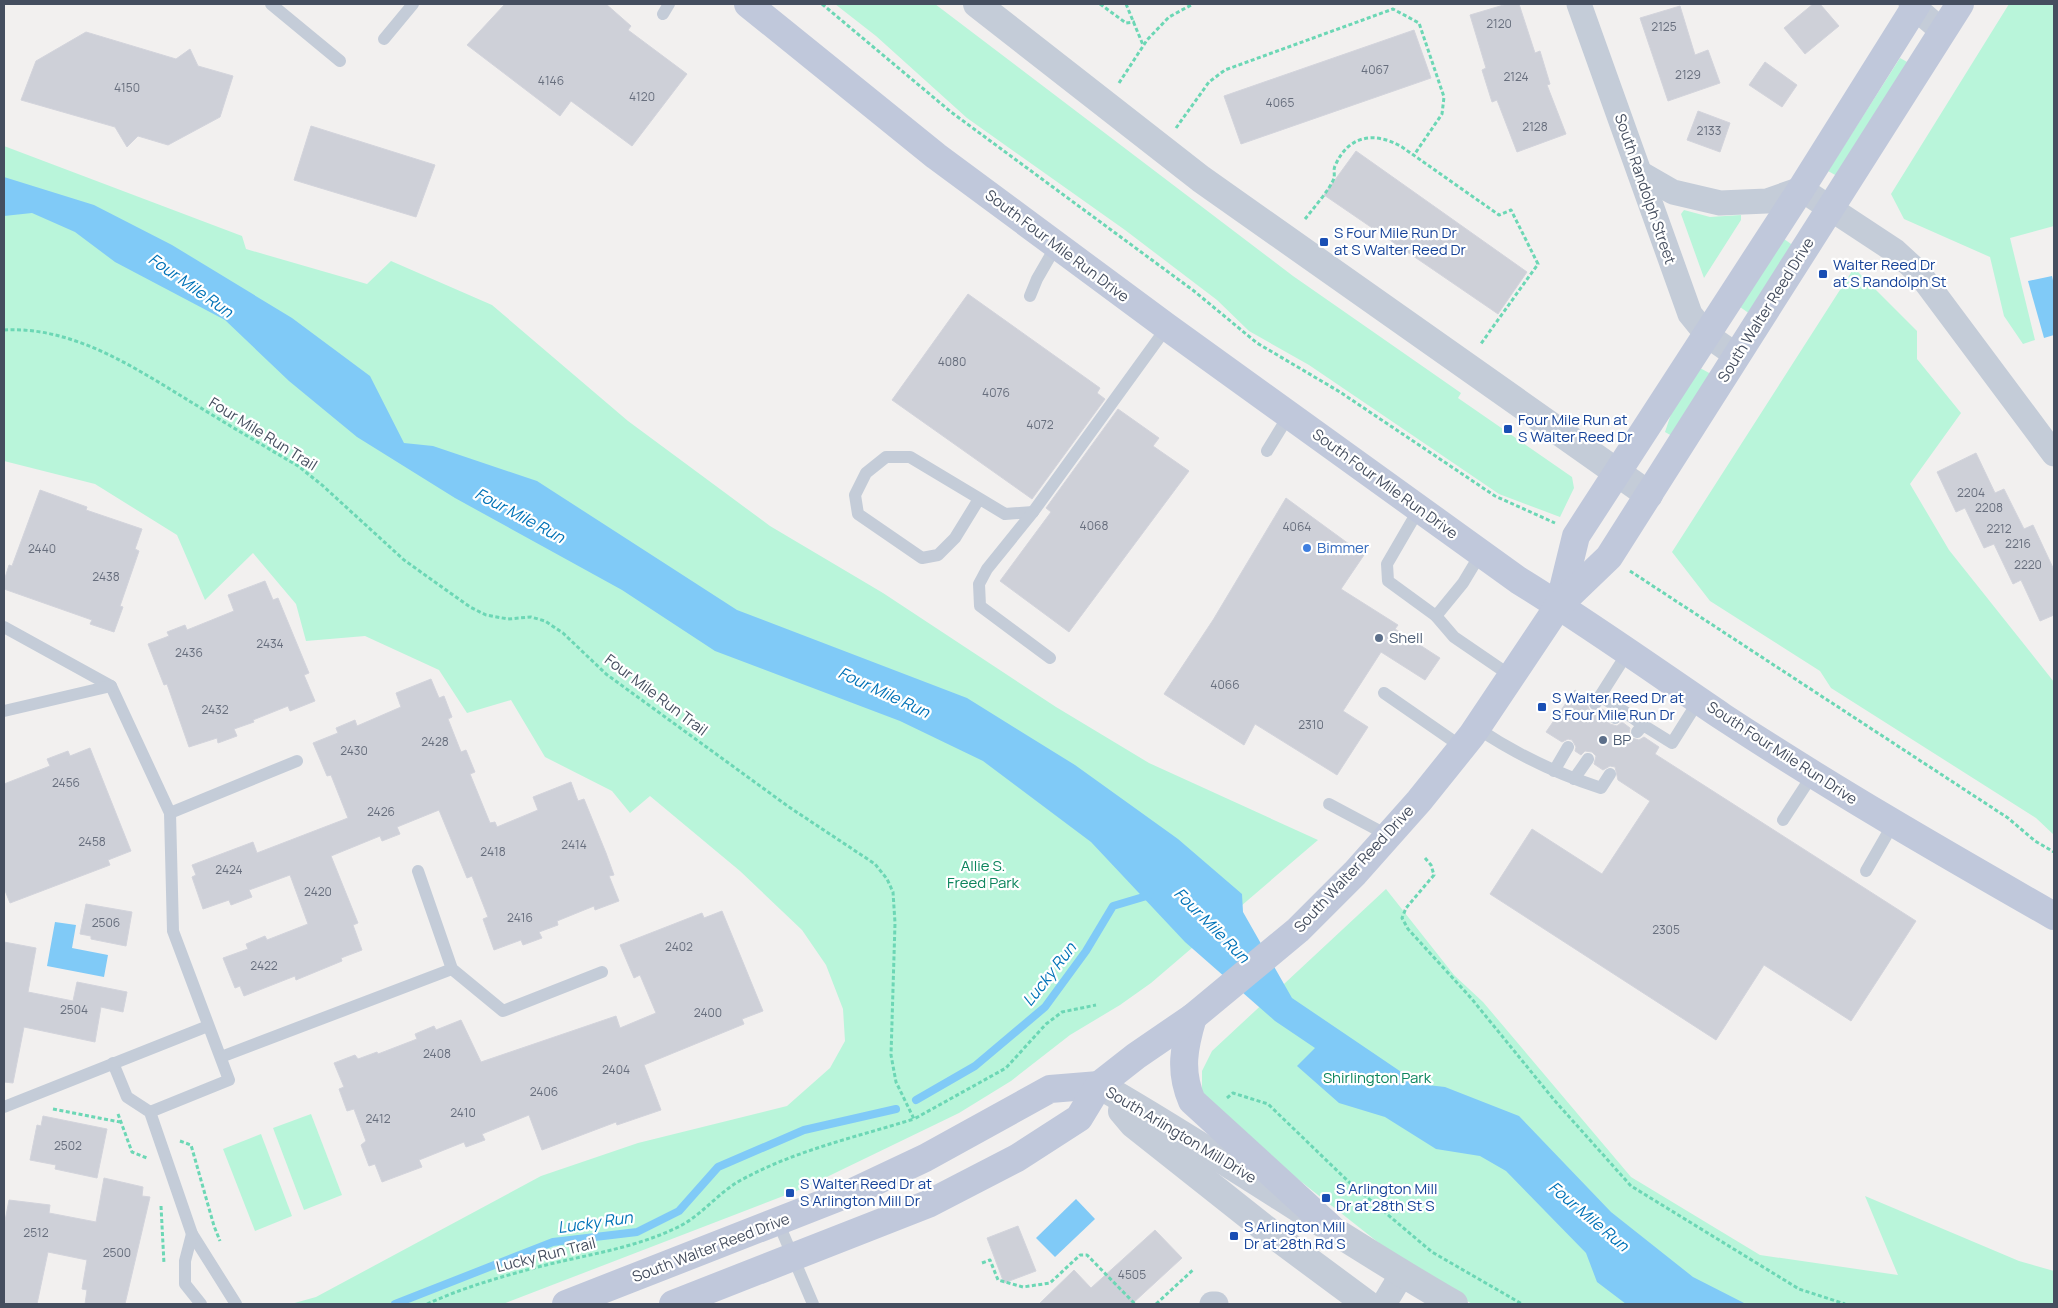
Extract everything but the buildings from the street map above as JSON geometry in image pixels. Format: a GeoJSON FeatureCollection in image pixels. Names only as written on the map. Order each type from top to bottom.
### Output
{"type":"FeatureCollection","features":[{"type":"Feature","properties":{"kind":"main road","name":"South Four Mile Run Drive"},"geometry":{"type":"LineString","coordinates":[[748,4],[936,156],[1056,246],[1518,580],[1560,605],[1699,700],[1813,774],[1893,824],[2054,916]]}},
{"type":"Feature","properties":{"kind":"main road","name":"South Walter Reed Drive"},"geometry":{"type":"LineString","coordinates":[[673,1304],[928,1204],[1017,1158],[1079,1118],[1099,1086],[1136,1056],[1189,1021],[1298,930],[1355,873],[1388,836],[1469,737],[1560,605],[1609,557],[1960,4]]}},
{"type":"Feature","properties":{"kind":"main road","name":"South Walter Reed Drive"},"geometry":{"type":"LineString","coordinates":[[1560,605],[1576,536],[1801,189],[1914,5]]}},
{"type":"Feature","properties":{"kind":"main road"},"geometry":{"type":"LineString","coordinates":[[1189,1021],[1183,1068],[1184,1079],[1192,1100],[1330,1227]]}},
{"type":"Feature","properties":{"kind":"main road","name":"South Walter Reed Drive"},"geometry":{"type":"LineString","coordinates":[[566,1304],[855,1191],[925,1158],[1050,1089],[1099,1086]]}},
{"type":"Feature","properties":{"kind":"street"},"geometry":{"type":"LineString","coordinates":[[977,4],[1201,179],[1649,494]]}},
{"type":"Feature","properties":{"kind":"street","name":"South Randolph Street"},"geometry":{"type":"LineString","coordinates":[[1579,4],[1690,314],[1707,334],[1737,356]]}},
{"type":"Feature","properties":{"kind":"street"},"geometry":{"type":"LineString","coordinates":[[1914,5],[1942,31]]}},
{"type":"Feature","properties":{"kind":"street"},"geometry":{"type":"LineString","coordinates":[[1640,173],[1673,192],[1720,203],[1767,201],[1801,189],[1895,251],[1919,273],[2054,454]]}},
{"type":"Feature","properties":{"kind":"street","name":"South Arlington Mill Drive"},"geometry":{"type":"LineString","coordinates":[[1099,1086],[1330,1227],[1402,1274],[1454,1304]]}},
{"type":"Feature","properties":{"kind":"street","name":"South Arlington Mill Drive"},"geometry":{"type":"LineString","coordinates":[[1099,1086],[1133,1124],[1263,1227],[1367,1304]]}},
{"type":"Feature","properties":{"kind":"street"},"geometry":{"type":"LineString","coordinates":[[1384,1304],[1402,1274]]}},
{"type":"Feature","properties":{"kind":"street"},"geometry":{"type":"LineString","coordinates":[[1212,1304],[1214,1302],[1216,1304]]}},
{"type":"Feature","properties":{"kind":"lane"},"geometry":{"type":"LineString","coordinates":[[271,4],[340,61]]}},
{"type":"Feature","properties":{"kind":"lane"},"geometry":{"type":"LineString","coordinates":[[384,39],[414,4]]}},
{"type":"Feature","properties":{"kind":"lane"},"geometry":{"type":"LineString","coordinates":[[1030,296],[1037,279],[1056,246]]}},
{"type":"Feature","properties":{"kind":"lane"},"geometry":{"type":"LineString","coordinates":[[1050,658],[980,606],[979,584],[987,569],[1033,512],[1166,327]]}},
{"type":"Feature","properties":{"kind":"lane"},"geometry":{"type":"LineString","coordinates":[[1267,451],[1289,416]]}},
{"type":"Feature","properties":{"kind":"lane"},"geometry":{"type":"LineString","coordinates":[[979,499],[955,538],[938,555],[922,558],[858,514],[855,495],[866,473],[886,457],[910,457],[1005,514],[1033,512]]}},
{"type":"Feature","properties":{"kind":"lane"},"geometry":{"type":"LineString","coordinates":[[1419,509],[1387,564],[1388,581],[1436,616],[1454,638],[1512,676]]}},
{"type":"Feature","properties":{"kind":"lane"},"geometry":{"type":"LineString","coordinates":[[1436,616],[1462,583],[1481,553]]}},
{"type":"Feature","properties":{"kind":"lane"},"geometry":{"type":"LineString","coordinates":[[4,628],[111,686],[170,813],[173,931],[229,1080],[150,1112]]}},
{"type":"Feature","properties":{"kind":"lane"},"geometry":{"type":"LineString","coordinates":[[1628,652],[1597,700],[1640,728],[1672,743],[1699,700]]}},
{"type":"Feature","properties":{"kind":"lane"},"geometry":{"type":"LineString","coordinates":[[4,711],[111,686]]}},
{"type":"Feature","properties":{"kind":"lane"},"geometry":{"type":"LineString","coordinates":[[1384,693],[1469,737],[1512,752],[1574,780],[1601,788],[1610,774]]}},
{"type":"Feature","properties":{"kind":"lane"},"geometry":{"type":"LineString","coordinates":[[1554,771],[1568,747]]}},
{"type":"Feature","properties":{"kind":"lane"},"geometry":{"type":"LineString","coordinates":[[1574,780],[1588,759]]}},
{"type":"Feature","properties":{"kind":"lane"},"geometry":{"type":"LineString","coordinates":[[170,813],[297,761]]}},
{"type":"Feature","properties":{"kind":"lane"},"geometry":{"type":"LineString","coordinates":[[1783,820],[1813,774]]}},
{"type":"Feature","properties":{"kind":"lane"},"geometry":{"type":"LineString","coordinates":[[1329,804],[1388,836]]}},
{"type":"Feature","properties":{"kind":"lane"},"geometry":{"type":"LineString","coordinates":[[1866,871],[1893,824]]}},
{"type":"Feature","properties":{"kind":"lane"},"geometry":{"type":"LineString","coordinates":[[418,871],[452,969],[503,1011],[602,972]]}},
{"type":"Feature","properties":{"kind":"lane"},"geometry":{"type":"LineString","coordinates":[[221,1057],[452,969]]}},
{"type":"Feature","properties":{"kind":"lane"},"geometry":{"type":"LineString","coordinates":[[4,1107],[208,1026]]}},
{"type":"Feature","properties":{"kind":"lane"},"geometry":{"type":"LineString","coordinates":[[113,1063],[127,1096],[150,1112],[192,1234],[236,1304]]}},
{"type":"Feature","properties":{"kind":"lane"},"geometry":{"type":"LineString","coordinates":[[778,1222],[813,1304]]}},
{"type":"Feature","properties":{"kind":"lane"},"geometry":{"type":"LineString","coordinates":[[192,1234],[185,1261],[185,1284],[200,1304]]}},
{"type":"Feature","properties":{"kind":"path"},"geometry":{"type":"LineString","coordinates":[[822,4],[951,112],[1194,291],[1257,343],[1340,392],[1495,496],[1558,524]]}},
{"type":"Feature","properties":{"kind":"path"},"geometry":{"type":"LineString","coordinates":[[1100,4],[1126,23],[1135,22]]}},
{"type":"Feature","properties":{"kind":"path"},"geometry":{"type":"LineString","coordinates":[[1126,4],[1144,45]]}},
{"type":"Feature","properties":{"kind":"path"},"geometry":{"type":"LineString","coordinates":[[1118,84],[1144,45],[1169,17],[1193,4]]}},
{"type":"Feature","properties":{"kind":"path"},"geometry":{"type":"LineString","coordinates":[[1176,128],[1209,82],[1225,70],[1393,10],[1419,23],[1444,96],[1442,114],[1414,155]]}},
{"type":"Feature","properties":{"kind":"path"},"geometry":{"type":"LineString","coordinates":[[1304,219],[1334,178],[1334,167],[1350,144],[1366,138],[1388,139],[1414,155],[1498,215],[1511,210],[1538,264],[1480,345]]}},
{"type":"Feature","properties":{"kind":"path","name":"Four Mile Run Trail"},"geometry":{"type":"LineString","coordinates":[[4,330],[39,331],[80,343],[126,363],[298,466],[322,485],[404,560],[470,607],[486,615],[508,618],[531,617],[545,621],[563,633],[606,674],[789,807],[874,864],[887,879],[893,892],[895,922],[891,1055],[896,1082],[914,1119]]}},
{"type":"Feature","properties":{"kind":"path"},"geometry":{"type":"LineString","coordinates":[[1637,576],[2008,818],[2035,841],[2054,852]]}},
{"type":"Feature","properties":{"kind":"path"},"geometry":{"type":"LineString","coordinates":[[1425,858],[1434,875],[1406,908],[1402,918],[1408,929],[1471,998],[1555,1101],[1631,1186],[1799,1289],[1845,1304]]}},
{"type":"Feature","properties":{"kind":"path"},"geometry":{"type":"LineString","coordinates":[[914,1119],[1006,1068],[1046,1024],[1062,1012],[1096,1005]]}},
{"type":"Feature","properties":{"kind":"path"},"geometry":{"type":"LineString","coordinates":[[1233,1093],[1268,1104],[1350,1182],[1432,1252],[1522,1304]]}},
{"type":"Feature","properties":{"kind":"path"},"geometry":{"type":"LineString","coordinates":[[51,1108],[121,1122]]}},
{"type":"Feature","properties":{"kind":"path"},"geometry":{"type":"LineString","coordinates":[[118,1112],[132,1152],[148,1158],[151,1166]]}},
{"type":"Feature","properties":{"kind":"path","name":"Lucky Run Trail"},"geometry":{"type":"LineString","coordinates":[[427,1304],[459,1289],[538,1267],[626,1247],[678,1228],[741,1179],[789,1157],[826,1144],[914,1119]]}},
{"type":"Feature","properties":{"kind":"path"},"geometry":{"type":"LineString","coordinates":[[179,1140],[191,1145],[211,1218],[221,1242]]}},
{"type":"Feature","properties":{"kind":"path"},"geometry":{"type":"LineString","coordinates":[[160,1198],[164,1270]]}},
{"type":"Feature","properties":{"kind":"path"},"geometry":{"type":"LineString","coordinates":[[982,1263],[990,1260],[998,1280],[1023,1287],[1050,1283],[1080,1255],[1087,1255],[1135,1304]]}},
{"type":"Feature","properties":{"kind":"path"},"geometry":{"type":"LineString","coordinates":[[1156,1304],[1194,1269]]}},
{"type":"Feature","properties":{"kind":"green space"},"geometry":{"type":"Polygon","coordinates":[[[835,4],[935,4],[1293,276],[1461,393],[1458,398],[1572,477],[1574,488],[1560,517],[1499,494],[1309,365],[1249,331],[1217,300],[1125,230],[967,118],[876,36],[835,4]]]}},
{"type":"Feature","properties":{"kind":"green space"},"geometry":{"type":"Polygon","coordinates":[[[2009,4],[2054,4],[2054,226],[2010,238],[2035,340],[2023,344],[2004,316],[1990,257],[1904,219],[1891,194],[2009,4]]]}},
{"type":"Feature","properties":{"kind":"green space"},"geometry":{"type":"Polygon","coordinates":[[[1900,58],[1909,63],[1837,176],[1828,171],[1900,58]]]}},
{"type":"Feature","properties":{"kind":"green space","name":"Allie S. Freed Park"},"geometry":{"type":"Polygon","coordinates":[[[4,146],[242,236],[246,249],[367,284],[391,261],[492,305],[628,421],[770,526],[883,593],[1056,707],[1149,763],[1318,840],[1151,983],[1120,1005],[1070,1035],[1011,1081],[959,1113],[804,1188],[503,1304],[291,1304],[316,1297],[541,1176],[638,1143],[787,1106],[830,1068],[845,1041],[843,1009],[826,965],[802,930],[740,871],[650,796],[630,813],[612,791],[545,757],[511,700],[467,713],[439,670],[365,636],[306,641],[296,604],[253,553],[205,600],[177,535],[95,484],[4,461],[4,146]]]}},
{"type":"Feature","properties":{"kind":"green space"},"geometry":{"type":"Polygon","coordinates":[[[1684,210],[1710,217],[1741,215],[1741,220],[1704,278],[1681,214],[1684,210]]]}},
{"type":"Feature","properties":{"kind":"green space"},"geometry":{"type":"Polygon","coordinates":[[[1784,239],[1794,246],[1750,314],[1740,307],[1784,239]]]}},
{"type":"Feature","properties":{"kind":"green space"},"geometry":{"type":"Polygon","coordinates":[[[1854,268],[1917,331],[1917,359],[1961,413],[1910,484],[1949,550],[2054,682],[2054,835],[2036,818],[1831,688],[1820,671],[1710,601],[1672,552],[1854,268]]]}},
{"type":"Feature","properties":{"kind":"green space"},"geometry":{"type":"Polygon","coordinates":[[[1700,368],[1711,374],[1672,436],[1665,432],[1671,414],[1700,368]]]}},
{"type":"Feature","properties":{"kind":"green space","name":"Shirlington Park"},"geometry":{"type":"Polygon","coordinates":[[[1386,889],[1454,975],[1483,1002],[1631,1177],[1760,1255],[1898,1275],[1865,1196],[2019,1261],[2054,1271],[2054,1304],[1472,1304],[1393,1254],[1220,1118],[1202,1097],[1202,1071],[1212,1051],[1386,889]]]}},
{"type":"Feature","properties":{"kind":"green space"},"geometry":{"type":"Polygon","coordinates":[[[311,1114],[342,1195],[304,1210],[273,1128],[311,1114]]]}},
{"type":"Feature","properties":{"kind":"green space"},"geometry":{"type":"Polygon","coordinates":[[[261,1134],[292,1216],[255,1231],[223,1149],[261,1134]]]}},
{"type":"Feature","properties":{"kind":"water","name":"Four Mile Run"},"geometry":{"type":"Polygon","coordinates":[[[4,177],[94,205],[172,245],[292,318],[370,376],[404,443],[433,446],[537,481],[737,610],[967,698],[1075,765],[1178,839],[1242,894],[1243,912],[1292,998],[1419,1084],[1445,1087],[1519,1116],[1611,1212],[1693,1277],[1746,1304],[1626,1304],[1597,1282],[1586,1253],[1506,1171],[1480,1156],[1436,1149],[1385,1117],[1339,1103],[1297,1066],[1315,1048],[1275,1021],[1185,942],[1091,842],[983,761],[900,721],[715,651],[622,590],[455,498],[357,437],[289,381],[225,320],[115,262],[75,232],[32,213],[4,216],[4,177]]]}},
{"type":"Feature","properties":{"kind":"water"},"geometry":{"type":"Polygon","coordinates":[[[2052,276],[2054,285],[2054,335],[2044,338],[2028,281],[2052,276]]]}},
{"type":"Feature","properties":{"kind":"water"},"geometry":{"type":"Polygon","coordinates":[[[55,922],[76,925],[72,948],[108,955],[104,977],[47,966],[55,922]]]}},
{"type":"Feature","properties":{"kind":"water"},"geometry":{"type":"Polygon","coordinates":[[[1076,1199],[1095,1219],[1055,1257],[1036,1238],[1076,1199]]]}},
{"type":"Feature","properties":{"kind":"waterway","name":"Lucky Run"},"geometry":{"type":"LineString","coordinates":[[916,1100],[975,1066],[1045,1007],[1086,951],[1113,906],[1150,895]]}},
{"type":"Feature","properties":{"kind":"waterway","name":"Lucky Run"},"geometry":{"type":"LineString","coordinates":[[395,1304],[553,1242],[637,1232],[679,1211],[718,1167],[804,1130],[896,1109]]}},
{"type":"Feature","properties":{"kind":"place","name":"S Four Mile Run Dr at S Walter Reed Dr"},"geometry":{"type":"Point","coordinates":[1324,242]}},
{"type":"Feature","properties":{"kind":"place","name":"Walter Reed Dr at S Randolph St"},"geometry":{"type":"Point","coordinates":[1823,274]}},
{"type":"Feature","properties":{"kind":"place","name":"Four Mile Run at S Walter Reed Dr"},"geometry":{"type":"Point","coordinates":[1508,429]}},
{"type":"Feature","properties":{"kind":"place","name":"Bimmer"},"geometry":{"type":"Point","coordinates":[1307,548]}},
{"type":"Feature","properties":{"kind":"place","name":"Shell"},"geometry":{"type":"Point","coordinates":[1379,638]}},
{"type":"Feature","properties":{"kind":"place","name":"S Walter Reed Dr at S Four Mile Run Dr"},"geometry":{"type":"Point","coordinates":[1542,707]}},
{"type":"Feature","properties":{"kind":"place","name":"BP"},"geometry":{"type":"Point","coordinates":[1603,740]}},
{"type":"Feature","properties":{"kind":"place","name":"S Walter Reed Dr at S Arlington Mill Dr"},"geometry":{"type":"Point","coordinates":[790,1193]}},
{"type":"Feature","properties":{"kind":"place","name":"S Arlington Mill Dr at 28th St S"},"geometry":{"type":"Point","coordinates":[1326,1198]}},
{"type":"Feature","properties":{"kind":"place","name":"S Arlington Mill Dr at 28th Rd S"},"geometry":{"type":"Point","coordinates":[1234,1236]}}]}
